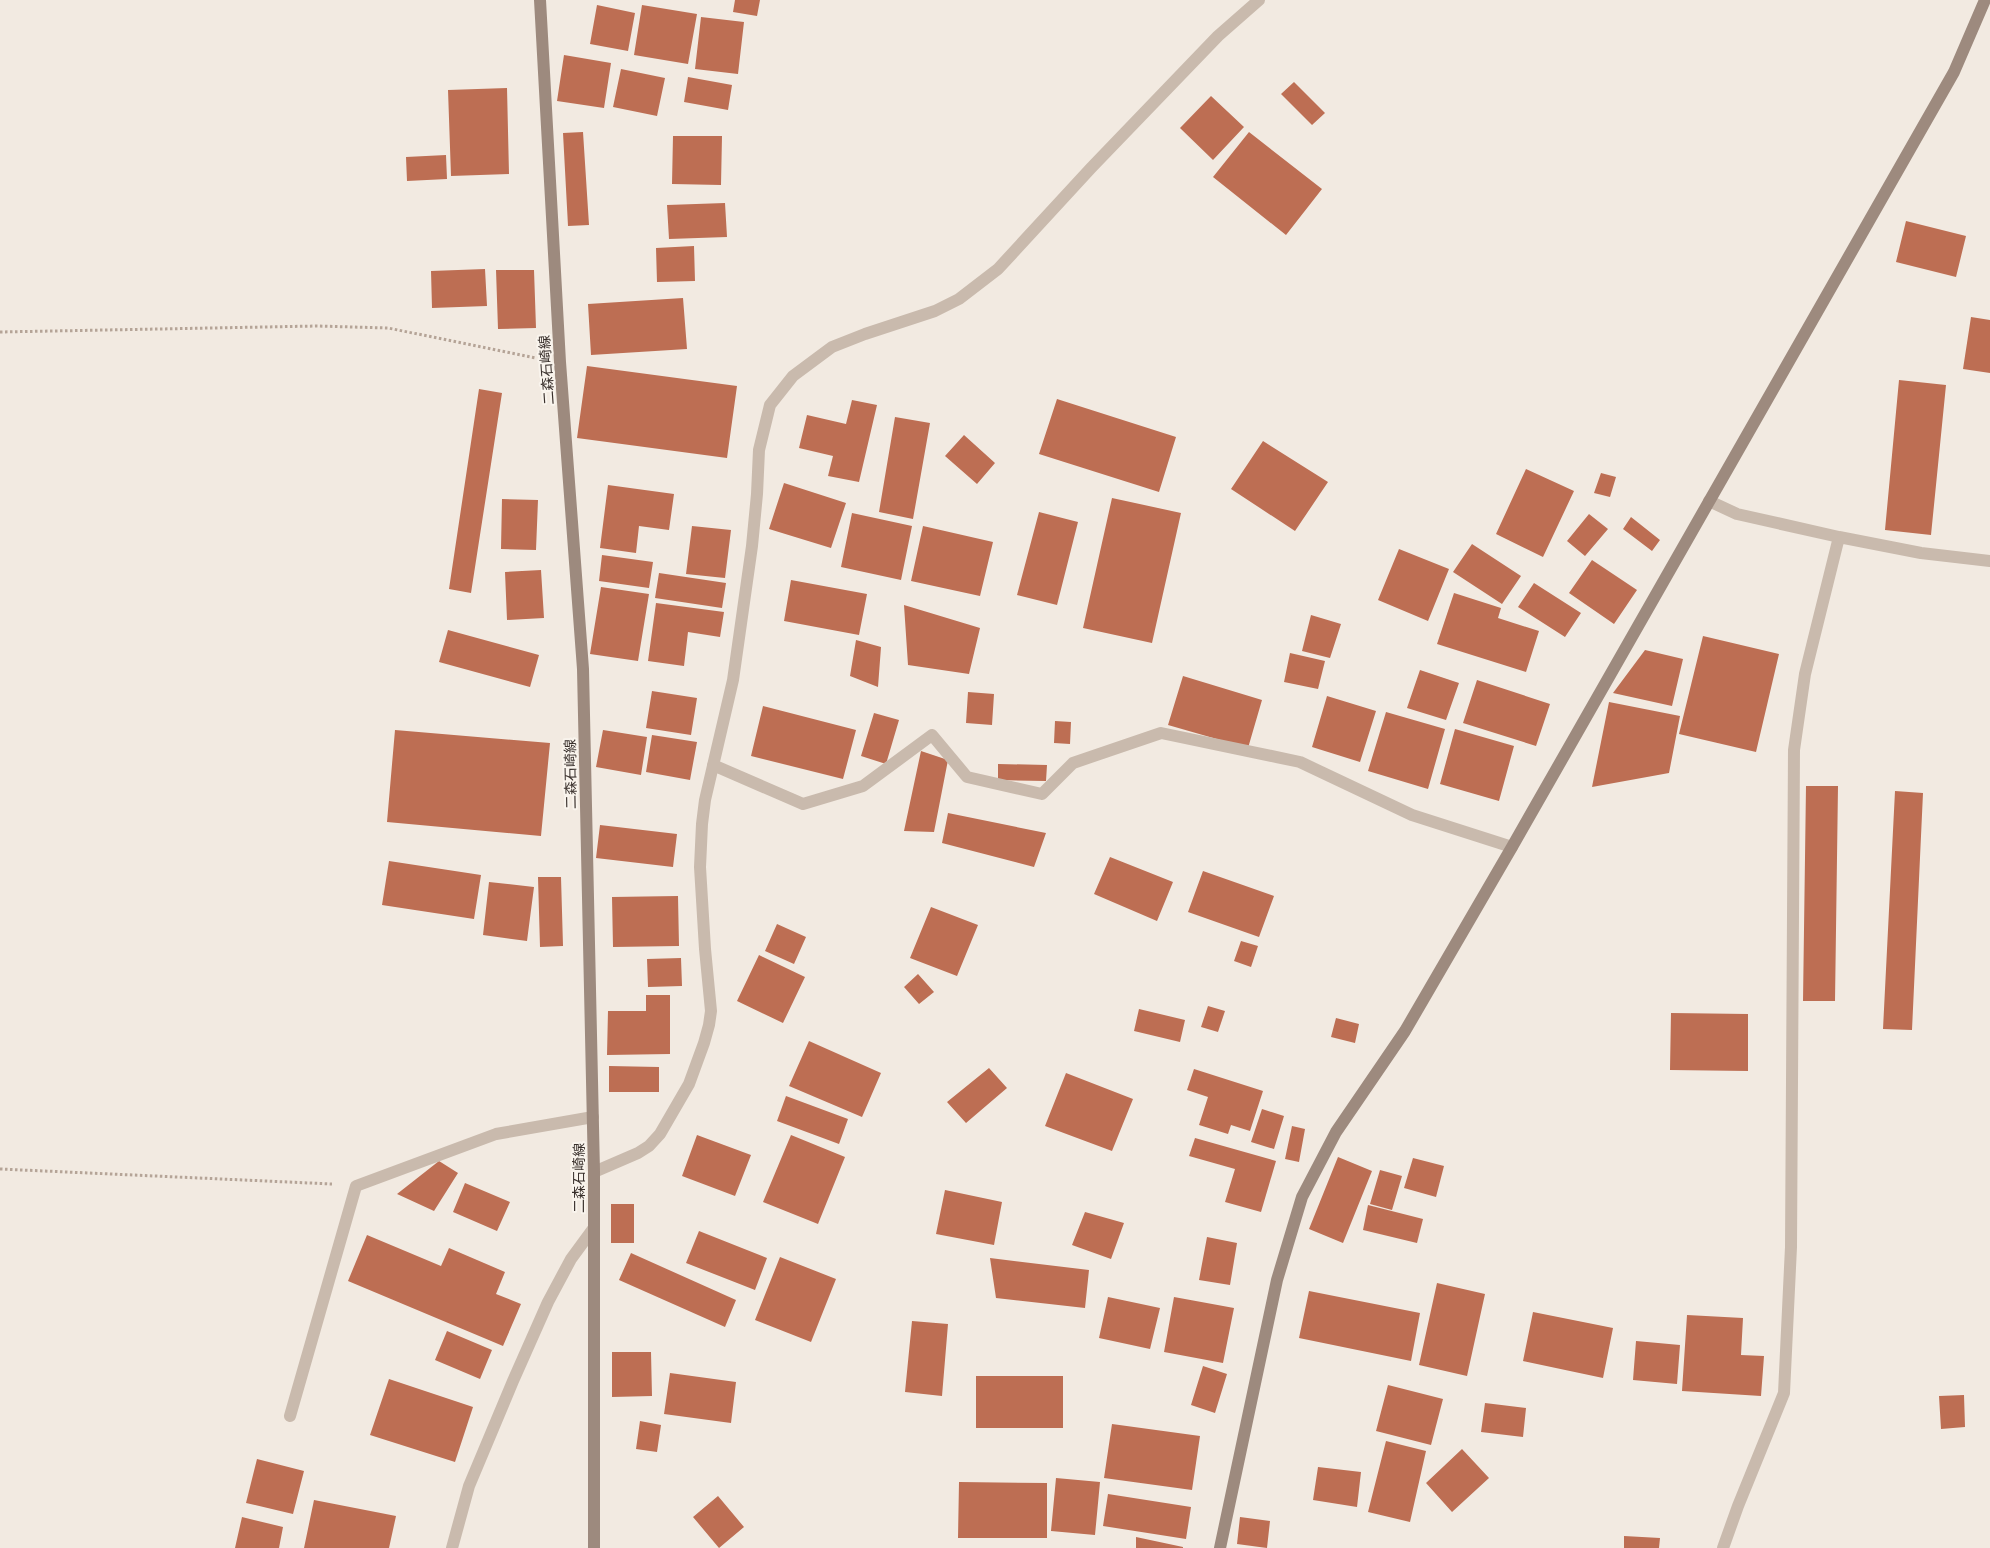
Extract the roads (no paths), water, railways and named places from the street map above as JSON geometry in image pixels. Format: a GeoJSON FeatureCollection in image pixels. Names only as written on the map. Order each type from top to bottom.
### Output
{"type":"FeatureCollection","features":[{"type":"Feature","properties":{"kind":"street","name":"二森石崎線"},"geometry":{"type":"LineString","coordinates":[[540,0],[560,362],[583,669],[594,1172],[594,1548]]}},
{"type":"Feature","properties":{"kind":"street"},"geometry":{"type":"LineString","coordinates":[[594,1172],[638,1153],[649,1146],[660,1134],[689,1084],[704,1043],[711,1011],[700,867],[705,800],[733,680],[753,537],[759,450],[770,404],[793,376],[832,347],[935,311],[959,299],[998,269],[1091,168],[1211,43],[1259,0]]}},
{"type":"Feature","properties":{"kind":"street"},"geometry":{"type":"LineString","coordinates":[[1220,1548],[1277,1280],[1302,1197],[1336,1132],[1405,1031],[1512,847],[1954,72],[1985,0]]}},
{"type":"Feature","properties":{"kind":"street"},"geometry":{"type":"LineString","coordinates":[[1709,501],[1737,514],[1839,537],[1921,553],[1990,561]]}},
{"type":"Feature","properties":{"kind":"street"},"geometry":{"type":"LineString","coordinates":[[1723,1548],[1784,1393],[1790,1247],[1794,750],[1806,666],[1839,537]]}},
{"type":"Feature","properties":{"kind":"street"},"geometry":{"type":"LineString","coordinates":[[714,765],[803,804],[863,786],[932,734],[966,777],[1042,794],[1073,763],[1161,733],[1300,762],[1412,815],[1512,847]]}},
{"type":"Feature","properties":{"kind":"street"},"geometry":{"type":"LineString","coordinates":[[290,1416],[356,1186],[496,1134],[593,1117]]}},
{"type":"Feature","properties":{"kind":"street"},"geometry":{"type":"LineString","coordinates":[[452,1548],[469,1486],[517,1372],[548,1302],[571,1259],[593,1229]]}}]}
